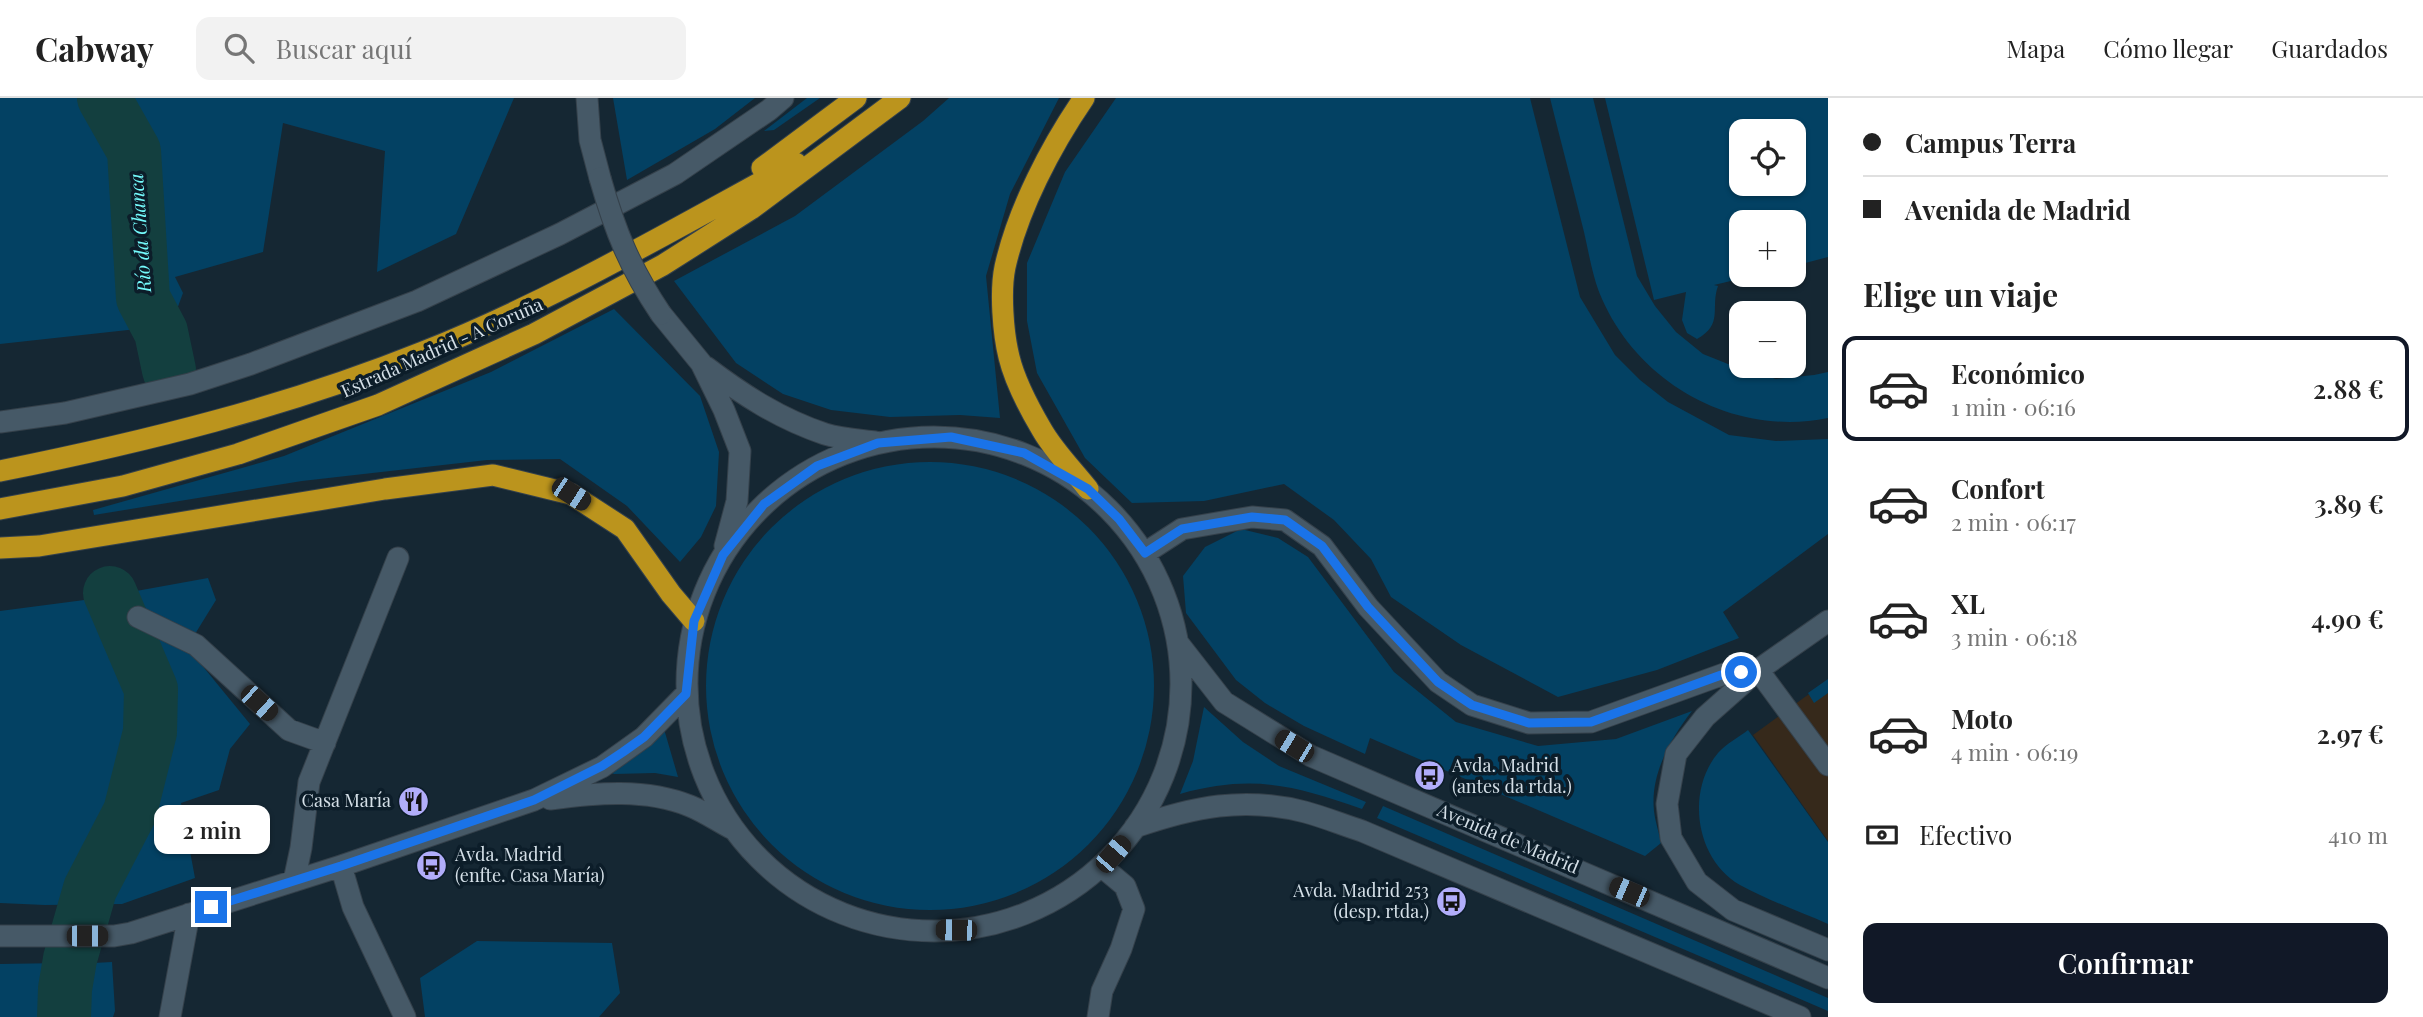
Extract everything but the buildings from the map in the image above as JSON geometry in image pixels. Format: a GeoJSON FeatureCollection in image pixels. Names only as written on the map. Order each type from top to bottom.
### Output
{"type":"FeatureCollection","features":[{"type":"Feature","properties":{"kind":"highway"},"geometry":{"type":"LineString","coordinates":[[671,231],[791,148],[856,98]]}},
{"type":"Feature","properties":{"kind":"highway","name":"Estrada Madrid - A Coruña"},"geometry":{"type":"LineString","coordinates":[[0,509],[123,486],[238,454],[378,405],[534,334],[663,265],[751,209],[900,98]]}},
{"type":"Feature","properties":{"kind":"highway"},"geometry":{"type":"LineString","coordinates":[[1084,98],[1040,174],[1019,223],[1004,268],[1003,316],[1009,357],[1024,396],[1043,433],[1088,489]]}},
{"type":"Feature","properties":{"kind":"highway","name":"Estrada Madrid - A Coruña"},"geometry":{"type":"LineString","coordinates":[[0,471],[124,446],[288,400],[423,352],[556,292],[859,128]]}},
{"type":"Feature","properties":{"kind":"highway"},"geometry":{"type":"LineString","coordinates":[[0,548],[39,546],[385,489],[493,475],[571,494],[625,529],[671,594],[694,621]]}},
{"type":"Feature","properties":{"kind":"street"},"geometry":{"type":"LineString","coordinates":[[587,98],[590,140],[614,226],[629,262],[661,314],[701,363],[745,397],[783,417],[828,435],[878,443],[951,437],[1024,453],[1088,489],[1119,519],[1145,553],[1160,582],[1178,643],[1180,708],[1166,771],[1135,827],[1101,866],[1058,898],[1008,920],[956,930],[902,929],[867,922],[834,911],[803,894],[774,873],[733,829],[699,765],[686,694],[694,621],[723,555],[737,501],[740,451],[701,363]]}},
{"type":"Feature","properties":{"kind":"street"},"geometry":{"type":"LineString","coordinates":[[0,422],[65,413],[190,384],[251,364],[416,301],[560,234],[675,174],[783,98]]}},
{"type":"Feature","properties":{"kind":"street"},"geometry":{"type":"LineString","coordinates":[[723,555],[764,504],[817,466],[878,443]]}},
{"type":"Feature","properties":{"kind":"street"},"geometry":{"type":"LineString","coordinates":[[1145,553],[1182,529],[1252,517],[1285,520],[1322,546],[1368,607],[1438,682],[1472,705],[1529,723],[1591,722],[1724,674],[1758,670]]}},
{"type":"Feature","properties":{"kind":"street"},"geometry":{"type":"LineString","coordinates":[[294,881],[309,782],[398,558]]}},
{"type":"Feature","properties":{"kind":"street"},"geometry":{"type":"LineString","coordinates":[[138,617],[196,645],[289,730],[325,743]]}},
{"type":"Feature","properties":{"kind":"street"},"geometry":{"type":"LineString","coordinates":[[1828,621],[1758,670],[1705,717],[1676,754],[1667,804],[1671,838],[1697,882],[1732,910],[1828,950]]}},
{"type":"Feature","properties":{"kind":"street","name":"Avenida de Madrid"},"geometry":{"type":"LineString","coordinates":[[1178,643],[1224,702],[1311,756],[1828,978]]}},
{"type":"Feature","properties":{"kind":"street"},"geometry":{"type":"LineString","coordinates":[[1758,670],[1828,765]]}},
{"type":"Feature","properties":{"kind":"street"},"geometry":{"type":"LineString","coordinates":[[4,936],[114,936],[131,933],[341,866],[534,800],[602,766],[634,744],[686,694]]}},
{"type":"Feature","properties":{"kind":"street"},"geometry":{"type":"LineString","coordinates":[[534,800],[590,794],[652,795],[690,806],[733,829]]}},
{"type":"Feature","properties":{"kind":"street"},"geometry":{"type":"LineString","coordinates":[[1135,827],[1177,813],[1215,805],[1260,803],[1305,812],[1362,831],[1800,1017]]}},
{"type":"Feature","properties":{"kind":"street"},"geometry":{"type":"LineString","coordinates":[[341,866],[353,907],[405,1017]]}},
{"type":"Feature","properties":{"kind":"street"},"geometry":{"type":"LineString","coordinates":[[1098,1017],[1102,990],[1121,950],[1134,909],[1125,886],[1101,866]]}},
{"type":"Feature","properties":{"kind":"street"},"geometry":{"type":"LineString","coordinates":[[170,1017],[189,914]]}},
{"type":"Feature","properties":{"kind":"shaded area"},"geometry":{"type":"Polygon","coordinates":[[[0,98],[514,98],[456,234],[377,272],[385,151],[283,123],[263,252],[175,277],[183,293],[173,320],[137,329],[0,344],[0,98]]]}},
{"type":"Feature","properties":{"kind":"shaded area"},"geometry":{"type":"Polygon","coordinates":[[[613,98],[755,98],[715,129],[627,180],[613,98]]]}},
{"type":"Feature","properties":{"kind":"shaded area"},"geometry":{"type":"Polygon","coordinates":[[[807,98],[820,98],[774,130],[764,131],[807,98]]]}},
{"type":"Feature","properties":{"kind":"shaded area"},"geometry":{"type":"Polygon","coordinates":[[[949,98],[1059,98],[1010,194],[986,276],[1000,418],[960,415],[890,417],[831,410],[783,394],[736,363],[674,281],[795,216],[923,121],[949,98]]]}},
{"type":"Feature","properties":{"kind":"shaded area"},"geometry":{"type":"Polygon","coordinates":[[[1116,98],[1530,98],[1580,297],[1615,355],[1640,380],[1668,402],[1729,435],[1776,441],[1828,439],[1828,534],[1723,612],[1739,638],[1657,670],[1558,697],[1461,645],[1391,597],[1371,559],[1334,520],[1284,484],[1204,501],[1132,503],[1085,458],[1037,373],[1027,321],[1027,263],[1065,172],[1116,98]]]}},
{"type":"Feature","properties":{"kind":"shaded area"},"geometry":{"type":"Polygon","coordinates":[[[1550,98],[1593,98],[1637,276],[1655,306],[1676,332],[1703,354],[1729,364],[1729,378],[1806,378],[1828,372],[1828,418],[1793,422],[1759,420],[1694,398],[1666,379],[1640,357],[1619,330],[1599,291],[1550,98]]]}},
{"type":"Feature","properties":{"kind":"shaded area"},"geometry":{"type":"Polygon","coordinates":[[[1605,98],[1828,98],[1828,257],[1806,263],[1806,210],[1729,210],[1729,281],[1714,285],[1718,286],[1715,315],[1711,327],[1697,339],[1687,333],[1682,320],[1686,292],[1654,300],[1605,98]]]}},
{"type":"Feature","properties":{"kind":"shaded area"},"geometry":{"type":"Polygon","coordinates":[[[614,309],[700,396],[719,452],[716,506],[701,537],[680,562],[627,506],[560,459],[487,460],[302,481],[94,515],[93,510],[284,456],[491,372],[614,309]]]}},
{"type":"Feature","properties":{"kind":"shaded area"},"geometry":{"type":"Polygon","coordinates":[[[930,462],[974,467],[1016,479],[1054,500],[1088,528],[1116,562],[1137,600],[1149,642],[1154,686],[1149,730],[1137,772],[1116,810],[1088,844],[1054,872],[1016,893],[974,905],[930,910],[886,905],[844,893],[806,872],[772,844],[744,810],[723,772],[711,730],[706,686],[711,642],[723,600],[744,562],[772,528],[806,500],[844,479],[886,467],[930,462]]]}},
{"type":"Feature","properties":{"kind":"shaded area"},"geometry":{"type":"Polygon","coordinates":[[[1241,529],[1278,538],[1308,557],[1394,672],[1456,722],[1538,746],[1616,739],[1692,711],[1670,745],[1655,784],[1654,811],[1661,843],[1645,856],[1370,738],[1365,754],[1304,726],[1265,703],[1236,680],[1186,613],[1183,576],[1205,547],[1241,529]]]}},
{"type":"Feature","properties":{"kind":"shaded area"},"geometry":{"type":"Polygon","coordinates":[[[208,578],[216,600],[187,647],[250,724],[230,749],[219,790],[181,803],[195,878],[122,904],[0,903],[0,611],[92,599],[208,578]]]}},
{"type":"Feature","properties":{"kind":"shaded area"},"geometry":{"type":"Polygon","coordinates":[[[1828,679],[1828,693],[1814,703],[1808,693],[1828,679]]]}},
{"type":"Feature","properties":{"kind":"shaded area"},"geometry":{"type":"Polygon","coordinates":[[[1828,680],[1828,841],[1753,735],[1828,680]]]}},
{"type":"Feature","properties":{"kind":"shaded area"},"geometry":{"type":"Polygon","coordinates":[[[1204,707],[1243,742],[1279,766],[1366,802],[1362,809],[1294,788],[1273,785],[1229,785],[1180,794],[1193,761],[1204,707]]]}},
{"type":"Feature","properties":{"kind":"shaded area"},"geometry":{"type":"Polygon","coordinates":[[[664,729],[678,777],[655,773],[614,774],[607,771],[664,729]]]}},
{"type":"Feature","properties":{"kind":"shaded area"},"geometry":{"type":"Polygon","coordinates":[[[1748,730],[1828,842],[1828,924],[1740,885],[1713,859],[1705,842],[1699,805],[1708,769],[1721,750],[1748,730]]]}},
{"type":"Feature","properties":{"kind":"shaded area"},"geometry":{"type":"Polygon","coordinates":[[[1383,806],[1828,998],[1828,1011],[1377,818],[1383,806]]]}},
{"type":"Feature","properties":{"kind":"shaded area"},"geometry":{"type":"Polygon","coordinates":[[[477,941],[612,943],[620,993],[599,1017],[425,1017],[420,978],[477,941]]]}},
{"type":"Feature","properties":{"kind":"shaded area"},"geometry":{"type":"Polygon","coordinates":[[[112,962],[115,1011],[113,1017],[77,1017],[75,964],[112,962]]]}},
{"type":"Feature","properties":{"kind":"shaded area"},"geometry":{"type":"Polygon","coordinates":[[[63,963],[55,1017],[0,1017],[0,964],[63,963]]]}},
{"type":"Feature","properties":{"kind":"shaded area"},"geometry":{"type":"Polygon","coordinates":[[[63,963],[75,964],[77,1017],[55,1017],[63,963]]]}},
{"type":"Feature","properties":{"kind":"waterway","name":"Río da Chanca"},"geometry":{"type":"LineString","coordinates":[[104,98],[134,151],[143,298],[161,332],[169,370]]}},
{"type":"Feature","properties":{"kind":"waterway","name":"Río da Chanca"},"geometry":{"type":"LineString","coordinates":[[64,1017],[70,959],[90,889],[130,812],[150,732],[151,689],[110,593]]}},
{"type":"Feature","properties":{"kind":"place","name":"Avda. Madrid (antes da rtda.)"},"geometry":{"type":"Point","coordinates":[1429,776]}},
{"type":"Feature","properties":{"kind":"place","name":"Casa María"},"geometry":{"type":"Point","coordinates":[414,801]}},
{"type":"Feature","properties":{"kind":"place","name":"Avda. Madrid (enfte. Casa María)"},"geometry":{"type":"Point","coordinates":[432,865]}},
{"type":"Feature","properties":{"kind":"place","name":"Avda. Madrid 253 (desp. rtda.)"},"geometry":{"type":"Point","coordinates":[1452,901]}},
{"type":"Feature","properties":{"kind":"route"},"geometry":{"type":"LineString","coordinates":[[211,907],[534,800],[602,766],[623,752],[644,737],[686,694],[694,621],[723,555],[764,504],[817,466],[878,443],[951,437],[1024,453],[1088,489],[1119,519],[1145,553],[1182,529],[1252,517],[1285,520],[1322,546],[1368,607],[1438,682],[1472,705],[1529,723],[1591,722],[1724,674],[1741,672]]}}]}
